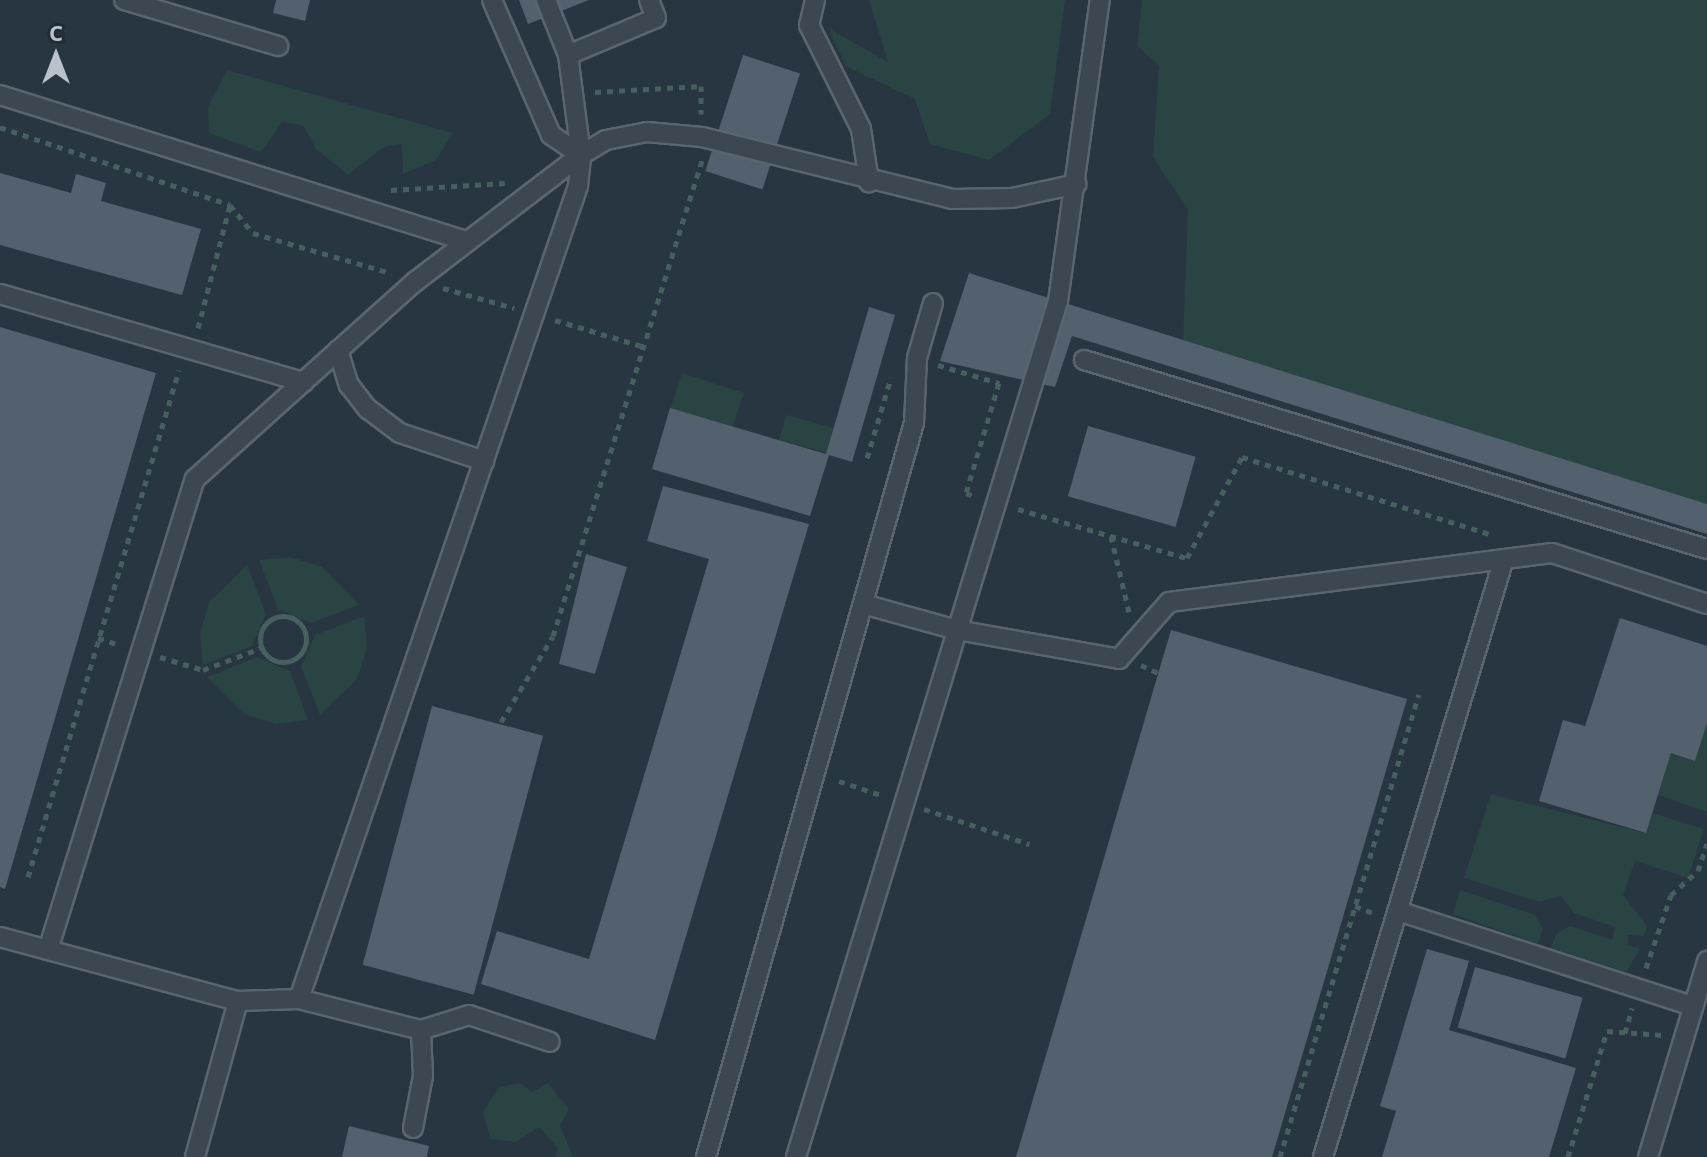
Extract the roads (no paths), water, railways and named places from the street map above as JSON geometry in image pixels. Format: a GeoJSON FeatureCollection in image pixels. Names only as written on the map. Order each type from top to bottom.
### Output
{"type":"FeatureCollection","features":[{"type":"Feature","properties":{"kind":"lane"},"geometry":{"type":"LineString","coordinates":[[124,0],[172,7],[278,46]]}},
{"type":"Feature","properties":{"kind":"lane"},"geometry":{"type":"LineString","coordinates":[[492,0],[551,135],[581,155]]}},
{"type":"Feature","properties":{"kind":"lane"},"geometry":{"type":"LineString","coordinates":[[299,999],[534,314],[581,155],[568,55],[546,0]]}},
{"type":"Feature","properties":{"kind":"lane"},"geometry":{"type":"LineString","coordinates":[[568,55],[656,18],[649,0]]}},
{"type":"Feature","properties":{"kind":"lane"},"geometry":{"type":"LineString","coordinates":[[815,0],[809,25],[861,129],[869,182]]}},
{"type":"Feature","properties":{"kind":"lane"},"geometry":{"type":"LineString","coordinates":[[796,1157],[1058,301],[1100,0]]}},
{"type":"Feature","properties":{"kind":"lane"},"geometry":{"type":"LineString","coordinates":[[0,95],[467,241]]}},
{"type":"Feature","properties":{"kind":"lane"},"geometry":{"type":"LineString","coordinates":[[48,950],[195,479],[416,281],[581,155],[606,140],[647,132],[702,137],[869,182],[952,199],[1012,198],[1076,184]]}},
{"type":"Feature","properties":{"kind":"lane"},"geometry":{"type":"LineString","coordinates":[[0,294],[303,382]]}},
{"type":"Feature","properties":{"kind":"lane"},"geometry":{"type":"LineString","coordinates":[[706,1157],[914,423],[917,358],[933,303]]}},
{"type":"Feature","properties":{"kind":"lane"},"geometry":{"type":"LineString","coordinates":[[338,350],[349,385],[389,425],[439,450],[484,461]]}},
{"type":"Feature","properties":{"kind":"lane"},"geometry":{"type":"LineString","coordinates":[[1084,360],[1707,549]]}},
{"type":"Feature","properties":{"kind":"lane"},"geometry":{"type":"LineString","coordinates":[[863,604],[957,630],[1119,659],[1169,602],[1503,562],[1552,553],[1707,604]]}},
{"type":"Feature","properties":{"kind":"lane"},"geometry":{"type":"LineString","coordinates":[[1323,1157],[1503,562]]}},
{"type":"Feature","properties":{"kind":"lane"},"geometry":{"type":"LineString","coordinates":[[1398,911],[1693,1006]]}},
{"type":"Feature","properties":{"kind":"lane"},"geometry":{"type":"LineString","coordinates":[[0,937],[238,1001],[299,999],[421,1030],[469,1015],[550,1042]]}},
{"type":"Feature","properties":{"kind":"lane"},"geometry":{"type":"LineString","coordinates":[[1648,1157],[1707,961]]}},
{"type":"Feature","properties":{"kind":"lane"},"geometry":{"type":"LineString","coordinates":[[195,1157],[238,1001]]}},
{"type":"Feature","properties":{"kind":"lane"},"geometry":{"type":"LineString","coordinates":[[413,1128],[423,1076],[421,1030]]}}]}
